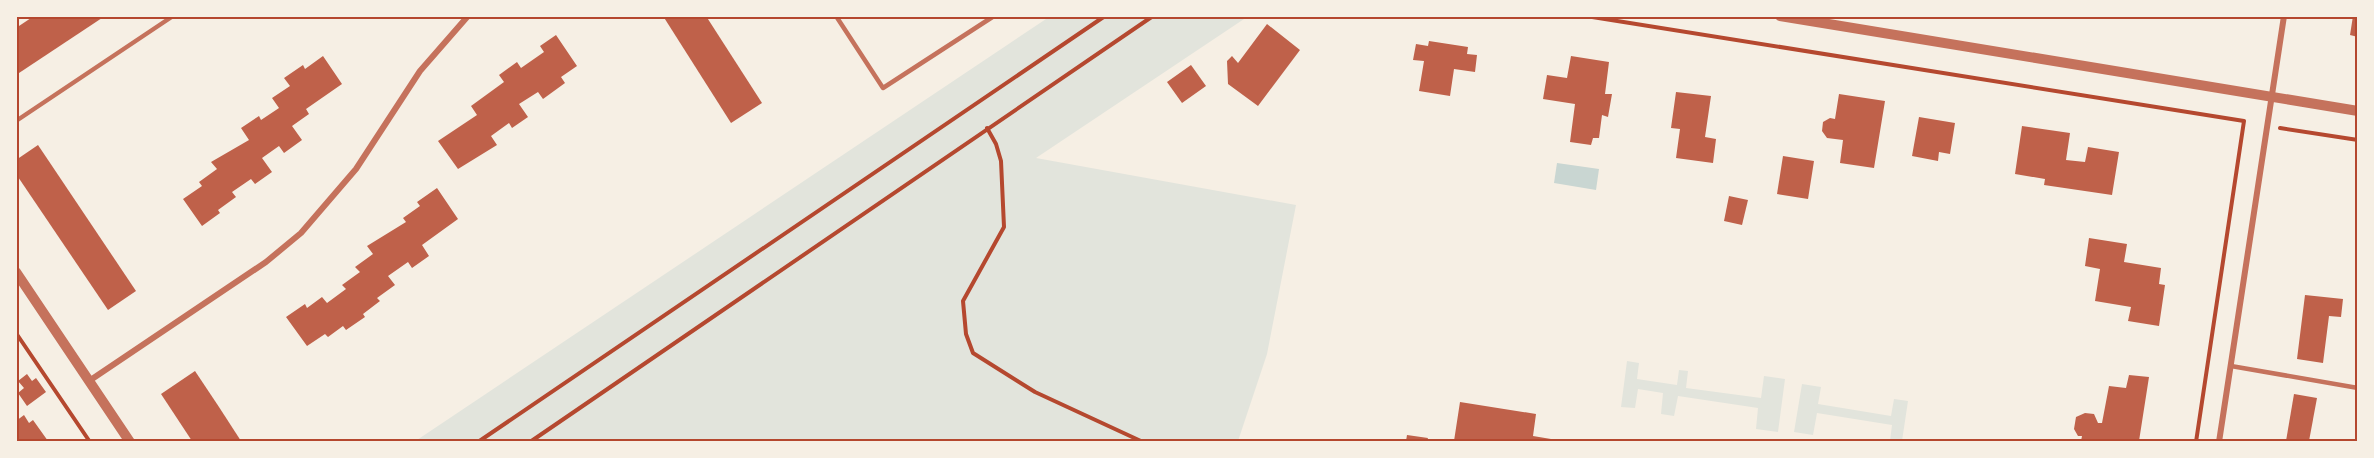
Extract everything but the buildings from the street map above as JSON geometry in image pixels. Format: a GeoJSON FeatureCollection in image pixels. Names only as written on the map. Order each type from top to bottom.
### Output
{"type":"FeatureCollection","features":[{"type":"Feature","properties":{"kind":"street"},"geometry":{"type":"LineString","coordinates":[[89,381],[266,262],[301,233],[356,169],[420,71],[468,16]]}},
{"type":"Feature","properties":{"kind":"street"},"geometry":{"type":"LineString","coordinates":[[1780,16],[2358,111]]}},
{"type":"Feature","properties":{"kind":"street"},"geometry":{"type":"LineString","coordinates":[[2219,441],[2284,16]]}},
{"type":"Feature","properties":{"kind":"street"},"geometry":{"type":"LineString","coordinates":[[16,272],[130,441]]}},
{"type":"Feature","properties":{"kind":"lane"},"geometry":{"type":"LineString","coordinates":[[836,16],[883,88],[994,16]]}},
{"type":"Feature","properties":{"kind":"lane"},"geometry":{"type":"LineString","coordinates":[[16,121],[171,17]]}},
{"type":"Feature","properties":{"kind":"lane"},"geometry":{"type":"LineString","coordinates":[[2231,366],[2358,388]]}},
{"type":"Feature","properties":{"kind":"path"},"geometry":{"type":"LineString","coordinates":[[478,441],[1105,16]]}},
{"type":"Feature","properties":{"kind":"path"},"geometry":{"type":"LineString","coordinates":[[530,441],[676,344],[987,128],[1154,16]]}},
{"type":"Feature","properties":{"kind":"path"},"geometry":{"type":"LineString","coordinates":[[1586,16],[2244,122],[2196,441]]}},
{"type":"Feature","properties":{"kind":"path"},"geometry":{"type":"LineString","coordinates":[[2267,126],[2358,140]]}},
{"type":"Feature","properties":{"kind":"path"},"geometry":{"type":"LineString","coordinates":[[987,128],[996,144],[1001,161],[1004,226],[963,301],[966,334],[974,353],[1035,392],[1143,441]]}},
{"type":"Feature","properties":{"kind":"path"},"geometry":{"type":"LineString","coordinates":[[16,333],[90,441]]}},
{"type":"Feature","properties":{"kind":"shaded area"},"geometry":{"type":"Polygon","coordinates":[[[1049,17],[1247,17],[1036,158],[1296,205],[1267,354],[1238,441],[414,442],[1049,17]]]}},
{"type":"Feature","properties":{"kind":"shaded area"},"geometry":{"type":"Polygon","coordinates":[[[1557,163],[1599,169],[1596,190],[1554,183],[1557,163]]]}},
{"type":"Feature","properties":{"kind":"shaded area"},"geometry":{"type":"Polygon","coordinates":[[[1627,361],[1639,363],[1637,379],[1677,385],[1679,370],[1688,371],[1686,388],[1761,398],[1764,376],[1785,379],[1778,432],[1756,429],[1758,408],[1678,396],[1674,416],[1661,414],[1663,393],[1638,389],[1635,408],[1621,407],[1627,361]]]}},
{"type":"Feature","properties":{"kind":"shaded area"},"geometry":{"type":"Polygon","coordinates":[[[1802,384],[1821,387],[1818,404],[1891,416],[1894,399],[1908,401],[1902,441],[1890,441],[1892,425],[1817,413],[1813,435],[1794,432],[1802,384]]]}}]}
